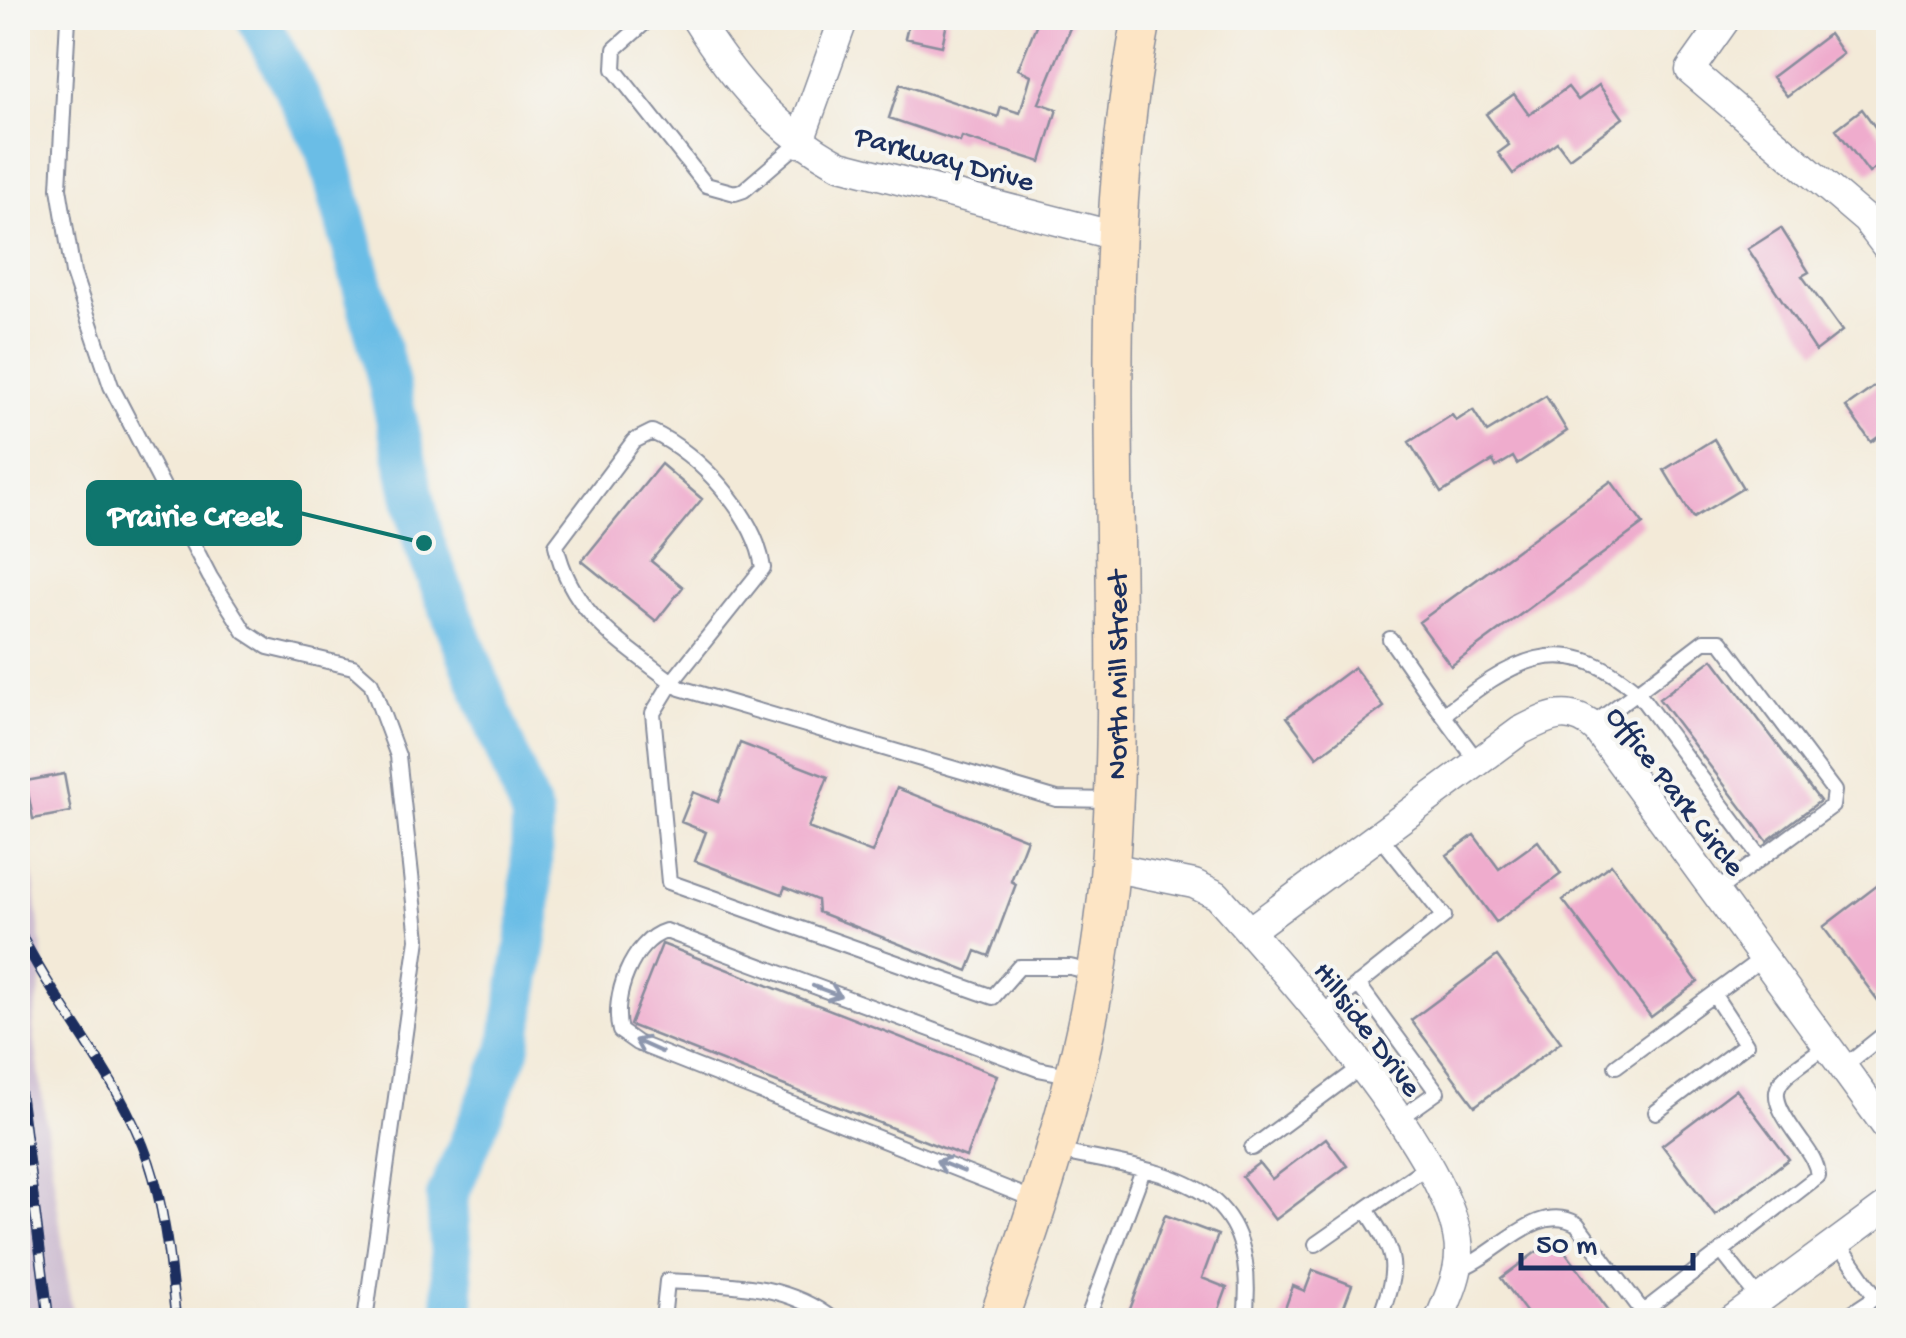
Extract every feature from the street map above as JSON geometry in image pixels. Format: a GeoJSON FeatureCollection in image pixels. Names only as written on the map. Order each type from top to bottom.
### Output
{"type":"FeatureCollection","features":[{"type":"Feature","properties":{"kind":"main road","name":"North Mill Street"},"geometry":{"type":"LineString","coordinates":[[998,1320],[1040,1202],[1076,1076],[1096,973],[1110,867],[1120,237],[1128,89],[1142,18]]}},
{"type":"Feature","properties":{"kind":"street","name":"Parkway Drive"},"geometry":{"type":"LineString","coordinates":[[694,18],[753,101],[799,143],[840,165],[1120,237]]}},
{"type":"Feature","properties":{"kind":"street"},"geometry":{"type":"LineString","coordinates":[[799,143],[844,18]]}},
{"type":"Feature","properties":{"kind":"street"},"geometry":{"type":"LineString","coordinates":[[1727,18],[1690,70],[1866,220],[1888,249]]}},
{"type":"Feature","properties":{"kind":"street","name":"Office Park Circle"},"geometry":{"type":"LineString","coordinates":[[1249,931],[1520,731],[1555,713],[1582,717],[1592,725],[1888,1129]]}},
{"type":"Feature","properties":{"kind":"street","name":"Hillside Drive"},"geometry":{"type":"LineString","coordinates":[[1110,867],[1194,884],[1217,895],[1322,1014],[1445,1191],[1459,1254],[1440,1320]]}},
{"type":"Feature","properties":{"kind":"street"},"geometry":{"type":"LineString","coordinates":[[1732,1320],[1888,1205]]}},
{"type":"Feature","properties":{"kind":"lane"},"geometry":{"type":"LineString","coordinates":[[68,18],[59,188],[73,273],[111,386],[210,578],[245,632],[268,647],[354,667],[371,683],[398,756],[418,939],[364,1320]]}},
{"type":"Feature","properties":{"kind":"lane"},"geometry":{"type":"LineString","coordinates":[[650,18],[614,49],[614,69],[706,185],[735,193],[744,190],[799,143]]}},
{"type":"Feature","properties":{"kind":"lane"},"geometry":{"type":"LineString","coordinates":[[1096,973],[1019,967],[993,997],[669,882],[654,713],[672,682],[762,568],[760,547],[731,501],[675,442],[652,432],[634,441],[556,544],[564,579],[600,626],[672,682],[680,688],[1057,799],[1113,800]]}},
{"type":"Feature","properties":{"kind":"lane"},"geometry":{"type":"LineString","coordinates":[[1390,638],[1478,762]]}},
{"type":"Feature","properties":{"kind":"lane"},"geometry":{"type":"LineString","coordinates":[[1592,725],[1704,641],[1721,641],[1834,791],[1832,806],[1715,892]]}},
{"type":"Feature","properties":{"kind":"lane"},"geometry":{"type":"LineString","coordinates":[[1443,715],[1522,661],[1568,656],[1608,666],[1637,692],[1761,858]]}},
{"type":"Feature","properties":{"kind":"lane"},"geometry":{"type":"LineString","coordinates":[[1322,1014],[1444,916],[1379,835]]}},
{"type":"Feature","properties":{"kind":"lane"},"geometry":{"type":"LineString","coordinates":[[1040,1202],[636,1042],[620,1031],[614,1012],[638,950],[648,936],[666,932],[1038,1070],[1076,1076]]}},
{"type":"Feature","properties":{"kind":"lane"},"geometry":{"type":"LineString","coordinates":[[1616,1066],[1764,957]]}},
{"type":"Feature","properties":{"kind":"lane"},"geometry":{"type":"LineString","coordinates":[[1358,984],[1436,1092],[1398,1120]]}},
{"type":"Feature","properties":{"kind":"lane"},"geometry":{"type":"LineString","coordinates":[[1656,1112],[1746,1044],[1714,996]]}},
{"type":"Feature","properties":{"kind":"lane"},"geometry":{"type":"LineString","coordinates":[[1456,1270],[1480,1262],[1544,1218],[1561,1215],[1576,1224],[1646,1316],[1818,1176],[1812,1156],[1776,1107],[1774,1095],[1779,1082],[1888,1031]]}},
{"type":"Feature","properties":{"kind":"lane"},"geometry":{"type":"LineString","coordinates":[[1252,1148],[1360,1068]]}},
{"type":"Feature","properties":{"kind":"lane"},"geometry":{"type":"LineString","coordinates":[[1055,1151],[1143,1170],[1206,1190],[1236,1230],[1250,1275],[1245,1320]]}},
{"type":"Feature","properties":{"kind":"lane"},"geometry":{"type":"LineString","coordinates":[[1316,1244],[1429,1164]]}},
{"type":"Feature","properties":{"kind":"lane"},"geometry":{"type":"LineString","coordinates":[[1087,1320],[1143,1170]]}},
{"type":"Feature","properties":{"kind":"lane"},"geometry":{"type":"LineString","coordinates":[[1366,1209],[1394,1254],[1396,1276],[1379,1320]]}},
{"type":"Feature","properties":{"kind":"lane"},"geometry":{"type":"LineString","coordinates":[[1838,1242],[1882,1293],[1841,1320]]}},
{"type":"Feature","properties":{"kind":"lane"},"geometry":{"type":"LineString","coordinates":[[1722,1252],[1760,1300]]}},
{"type":"Feature","properties":{"kind":"lane"},"geometry":{"type":"LineString","coordinates":[[663,1320],[667,1281],[750,1284],[812,1304],[833,1320]]}},
{"type":"Feature","properties":{"kind":"shaded area"},"geometry":{"type":"Polygon","coordinates":[[[18,748],[44,967],[33,1027],[73,1320],[18,1320],[18,748]]]}},
{"type":"Feature","properties":{"kind":"building"},"geometry":{"type":"Polygon","coordinates":[[[910,18],[948,18],[942,46],[905,38],[910,18]]]}},
{"type":"Feature","properties":{"kind":"building"},"geometry":{"type":"Polygon","coordinates":[[[1039,18],[1074,18],[1039,103],[1057,109],[1041,162],[962,137],[960,142],[889,118],[900,84],[998,117],[1001,107],[1020,113],[1031,75],[1018,69],[1039,18]]]}},
{"type":"Feature","properties":{"kind":"building"},"geometry":{"type":"Polygon","coordinates":[[[1829,34],[1843,54],[1787,96],[1772,77],[1829,34]]]}},
{"type":"Feature","properties":{"kind":"building"},"geometry":{"type":"Polygon","coordinates":[[[1599,85],[1623,118],[1569,158],[1557,142],[1513,174],[1498,153],[1509,145],[1486,114],[1514,94],[1529,115],[1568,87],[1578,100],[1599,85]]]}},
{"type":"Feature","properties":{"kind":"building"},"geometry":{"type":"Polygon","coordinates":[[[1862,109],[1888,145],[1888,159],[1869,173],[1836,129],[1862,109]]]}},
{"type":"Feature","properties":{"kind":"building"},"geometry":{"type":"Polygon","coordinates":[[[1781,228],[1809,272],[1802,276],[1842,331],[1816,351],[1748,249],[1781,228]]]}},
{"type":"Feature","properties":{"kind":"building"},"geometry":{"type":"Polygon","coordinates":[[[1888,377],[1888,430],[1871,442],[1846,407],[1888,377]]]}},
{"type":"Feature","properties":{"kind":"building"},"geometry":{"type":"Polygon","coordinates":[[[1546,396],[1567,431],[1517,464],[1513,457],[1496,467],[1493,461],[1441,493],[1409,442],[1452,415],[1456,421],[1473,410],[1487,432],[1546,396]]]}},
{"type":"Feature","properties":{"kind":"building"},"geometry":{"type":"Polygon","coordinates":[[[1714,439],[1743,488],[1693,518],[1664,470],[1714,439]]]}},
{"type":"Feature","properties":{"kind":"building"},"geometry":{"type":"Polygon","coordinates":[[[661,464],[702,499],[651,561],[683,587],[656,621],[582,561],[661,464]]]}},
{"type":"Feature","properties":{"kind":"building"},"geometry":{"type":"Polygon","coordinates":[[[1611,481],[1643,524],[1451,666],[1419,622],[1611,481]]]}},
{"type":"Feature","properties":{"kind":"building"},"geometry":{"type":"Polygon","coordinates":[[[1713,659],[1820,801],[1767,841],[1659,699],[1713,659]]]}},
{"type":"Feature","properties":{"kind":"building"},"geometry":{"type":"Polygon","coordinates":[[[1354,667],[1384,707],[1317,757],[1287,717],[1354,667]]]}},
{"type":"Feature","properties":{"kind":"building"},"geometry":{"type":"Polygon","coordinates":[[[740,743],[828,777],[808,828],[872,853],[897,788],[1027,839],[1011,881],[1016,884],[989,956],[976,951],[968,971],[818,912],[817,900],[785,887],[782,894],[695,861],[706,832],[681,822],[693,792],[718,802],[740,743]]]}},
{"type":"Feature","properties":{"kind":"building"},"geometry":{"type":"Polygon","coordinates":[[[64,774],[71,812],[33,819],[26,781],[64,774]]]}},
{"type":"Feature","properties":{"kind":"building"},"geometry":{"type":"Polygon","coordinates":[[[1474,835],[1499,869],[1538,841],[1561,874],[1496,922],[1447,855],[1474,835]]]}},
{"type":"Feature","properties":{"kind":"building"},"geometry":{"type":"Polygon","coordinates":[[[1611,864],[1698,982],[1651,1017],[1563,900],[1611,864]]]}},
{"type":"Feature","properties":{"kind":"building"},"geometry":{"type":"Polygon","coordinates":[[[1878,885],[1888,900],[1888,1014],[1823,927],[1878,885]]]}},
{"type":"Feature","properties":{"kind":"building"},"geometry":{"type":"Polygon","coordinates":[[[662,944],[997,1075],[966,1157],[630,1025],[662,944]]]}},
{"type":"Feature","properties":{"kind":"building"},"geometry":{"type":"Polygon","coordinates":[[[1497,956],[1561,1042],[1475,1106],[1411,1020],[1497,956]]]}},
{"type":"Feature","properties":{"kind":"building"},"geometry":{"type":"Polygon","coordinates":[[[1736,1089],[1789,1159],[1715,1215],[1662,1145],[1736,1089]]]}},
{"type":"Feature","properties":{"kind":"building"},"geometry":{"type":"Polygon","coordinates":[[[1326,1138],[1347,1166],[1275,1220],[1242,1176],[1259,1163],[1272,1179],[1326,1138]]]}},
{"type":"Feature","properties":{"kind":"building"},"geometry":{"type":"Polygon","coordinates":[[[1165,1215],[1218,1235],[1202,1278],[1227,1288],[1215,1320],[1126,1320],[1165,1215]]]}},
{"type":"Feature","properties":{"kind":"building"},"geometry":{"type":"Polygon","coordinates":[[[1555,1238],[1616,1320],[1532,1320],[1501,1278],[1555,1238]]]}},
{"type":"Feature","properties":{"kind":"building"},"geometry":{"type":"Polygon","coordinates":[[[1313,1270],[1352,1285],[1339,1320],[1281,1320],[1293,1286],[1305,1291],[1313,1270]]]}},
{"type":"Feature","properties":{"kind":"waterway"},"geometry":{"type":"LineString","coordinates":[[257,18],[327,150],[386,372],[424,543],[532,817],[530,918],[509,1050],[447,1197],[455,1320]]}},
{"type":"Feature","properties":{"kind":"railway"},"geometry":{"type":"LineString","coordinates":[[18,929],[137,1131],[160,1201],[176,1320]]}},
{"type":"Feature","properties":{"kind":"railway"},"geometry":{"type":"LineString","coordinates":[[18,1079],[49,1320]]}},
{"type":"Feature","properties":{"kind":"place","name":"Prairie Creek"},"geometry":{"type":"Point","coordinates":[424,543]}}]}
